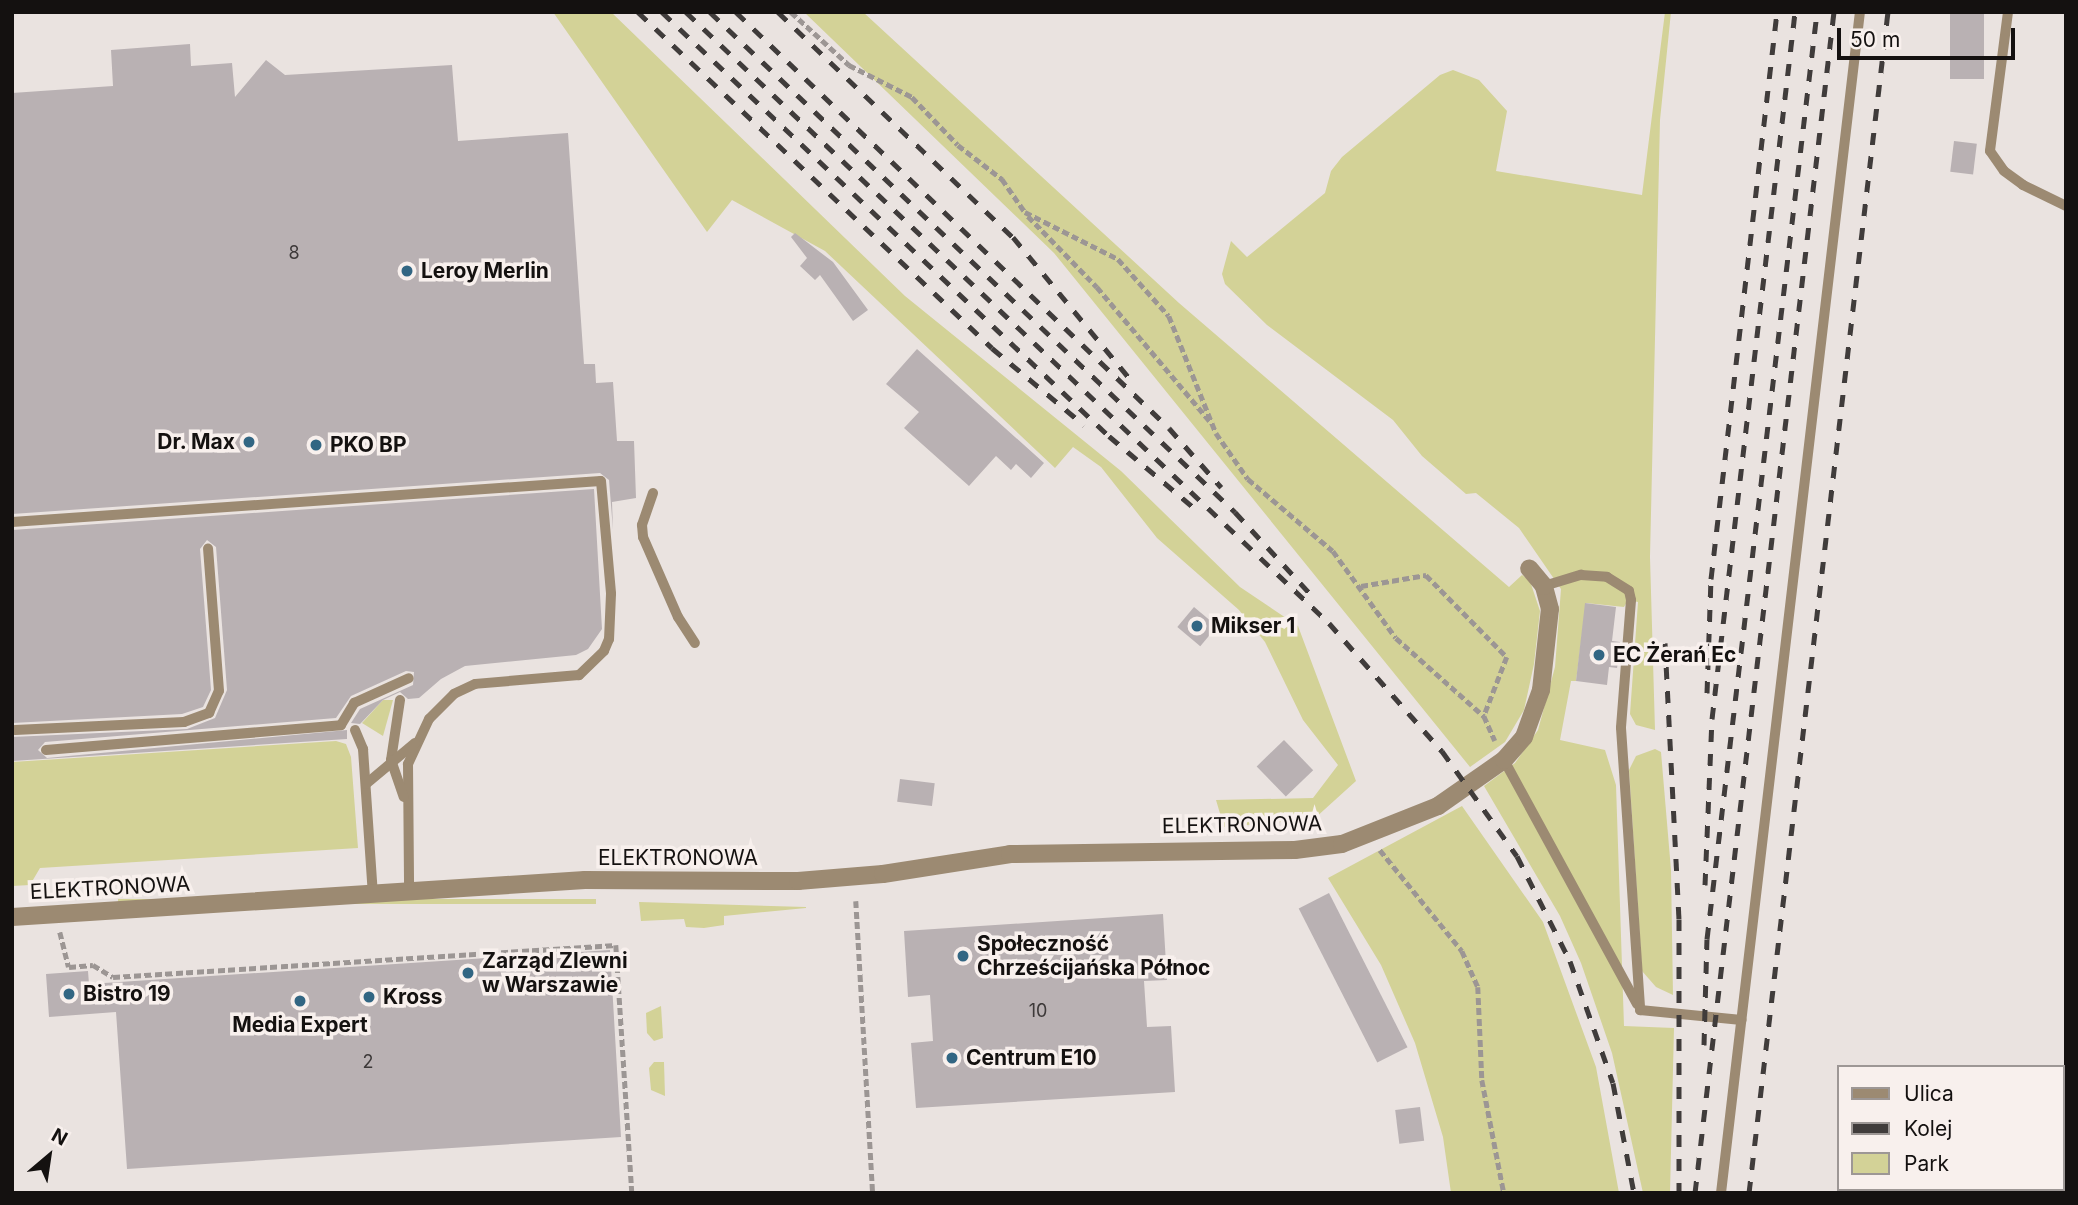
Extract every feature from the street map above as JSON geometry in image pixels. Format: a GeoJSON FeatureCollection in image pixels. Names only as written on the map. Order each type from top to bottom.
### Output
{"type":"FeatureCollection","features":[{"type":"Feature","properties":{"kind":"street"},"geometry":{"type":"LineString","coordinates":[[1529,568],[1544,586]]}},
{"type":"Feature","properties":{"kind":"street","name":"ELEKTRONOWA"},"geometry":{"type":"LineString","coordinates":[[12,917],[585,880],[797,881],[883,874],[1010,854],[1295,850],[1342,844],[1438,806],[1504,760],[1524,737],[1541,690],[1550,608],[1544,586]]}},
{"type":"Feature","properties":{"kind":"lane"},"geometry":{"type":"LineString","coordinates":[[1721,1193],[1860,12]]}},
{"type":"Feature","properties":{"kind":"lane"},"geometry":{"type":"LineString","coordinates":[[2008,12],[1990,151],[2004,171],[2023,185],[2066,206]]}},
{"type":"Feature","properties":{"kind":"lane"},"geometry":{"type":"LineString","coordinates":[[12,522],[601,481],[611,626],[604,651],[579,675],[475,684],[439,706],[415,743],[408,764],[406,803],[409,891]]}},
{"type":"Feature","properties":{"kind":"lane"},"geometry":{"type":"LineString","coordinates":[[653,493],[642,525],[643,537],[678,617],[695,643]]}},
{"type":"Feature","properties":{"kind":"lane"},"geometry":{"type":"LineString","coordinates":[[15,730],[184,722],[209,713],[219,691],[208,548]]}},
{"type":"Feature","properties":{"kind":"lane"},"geometry":{"type":"LineString","coordinates":[[1544,586],[1581,575],[1607,577],[1629,591],[1632,600],[1621,728],[1640,1010]]}},
{"type":"Feature","properties":{"kind":"lane"},"geometry":{"type":"LineString","coordinates":[[46,750],[341,725],[354,703],[409,678]]}},
{"type":"Feature","properties":{"kind":"lane"},"geometry":{"type":"LineString","coordinates":[[400,700],[391,760],[406,803]]}},
{"type":"Feature","properties":{"kind":"lane"},"geometry":{"type":"LineString","coordinates":[[355,730],[363,749],[373,895]]}},
{"type":"Feature","properties":{"kind":"lane"},"geometry":{"type":"LineString","coordinates":[[366,784],[391,760],[415,743]]}},
{"type":"Feature","properties":{"kind":"lane"},"geometry":{"type":"LineString","coordinates":[[1504,760],[1640,1010]]}},
{"type":"Feature","properties":{"kind":"lane"},"geometry":{"type":"LineString","coordinates":[[1640,1010],[1742,1020]]}},
{"type":"Feature","properties":{"kind":"path"},"geometry":{"type":"LineString","coordinates":[[791,12],[849,65],[912,97],[958,145],[1003,179],[1025,212],[1097,287],[1213,426],[1248,479],[1333,551],[1361,586],[1396,638],[1483,716],[1504,760]]}},
{"type":"Feature","properties":{"kind":"path"},"geometry":{"type":"LineString","coordinates":[[1025,212],[1118,259],[1169,316],[1213,426]]}},
{"type":"Feature","properties":{"kind":"path"},"geometry":{"type":"LineString","coordinates":[[1361,586],[1426,575],[1507,657],[1483,716]]}},
{"type":"Feature","properties":{"kind":"path"},"geometry":{"type":"LineString","coordinates":[[1368,835],[1462,951],[1478,987],[1482,1080],[1504,1193]]}},
{"type":"Feature","properties":{"kind":"path"},"geometry":{"type":"LineString","coordinates":[[856,901],[873,1193]]}},
{"type":"Feature","properties":{"kind":"path"},"geometry":{"type":"LineString","coordinates":[[62,941],[69,967],[93,965],[113,977],[616,945],[632,1193]]}},
{"type":"Feature","properties":{"kind":"green space"},"geometry":{"type":"Polygon","coordinates":[[[553,12],[611,12],[905,296],[1121,471],[1240,587],[1298,626],[1356,781],[1314,819],[1224,827],[1216,800],[1313,798],[1338,765],[1303,720],[1265,642],[1239,610],[1157,538],[1101,467],[1073,447],[1055,468],[825,251],[732,200],[707,232],[553,12]]]}},
{"type":"Feature","properties":{"kind":"green space"},"geometry":{"type":"Polygon","coordinates":[[[804,12],[863,12],[1179,303],[1509,587],[1522,575],[1530,581],[1540,611],[1534,664],[1524,710],[1505,742],[1470,767],[1054,253],[804,12]]]}},
{"type":"Feature","properties":{"kind":"green space"},"geometry":{"type":"Polygon","coordinates":[[[1665,12],[1671,12],[1660,120],[1650,557],[1655,730],[1636,725],[1630,714],[1638,602],[1628,600],[1624,607],[1586,603],[1576,681],[1571,681],[1560,740],[1605,750],[1616,785],[1624,1026],[1674,1028],[1670,1193],[1643,1193],[1612,1053],[1581,963],[1560,916],[1484,786],[1515,763],[1538,730],[1555,667],[1561,589],[1519,528],[1476,493],[1466,494],[1422,456],[1393,420],[1267,325],[1225,284],[1222,274],[1231,241],[1247,257],[1325,193],[1331,171],[1342,157],[1440,75],[1453,70],[1479,80],[1507,111],[1496,171],[1642,195],[1665,12]]]}},
{"type":"Feature","properties":{"kind":"green space"},"geometry":{"type":"Polygon","coordinates":[[[383,700],[393,700],[383,736],[362,723],[383,700]]]}},
{"type":"Feature","properties":{"kind":"green space"},"geometry":{"type":"Polygon","coordinates":[[[336,741],[346,744],[351,757],[358,848],[40,868],[30,885],[12,886],[12,762],[336,741]]]}},
{"type":"Feature","properties":{"kind":"green space"},"geometry":{"type":"Polygon","coordinates":[[[1655,749],[1661,752],[1671,870],[1673,995],[1656,987],[1642,971],[1629,770],[1636,756],[1655,749]]]}},
{"type":"Feature","properties":{"kind":"green space"},"geometry":{"type":"Polygon","coordinates":[[[1462,806],[1543,922],[1596,1067],[1619,1193],[1451,1193],[1443,1137],[1415,1043],[1381,965],[1328,878],[1462,806]]]}},
{"type":"Feature","properties":{"kind":"green space"},"geometry":{"type":"Polygon","coordinates":[[[118,899],[596,899],[596,904],[118,904],[118,899]]]}},
{"type":"Feature","properties":{"kind":"green space"},"geometry":{"type":"Polygon","coordinates":[[[639,902],[806,908],[724,916],[724,925],[704,928],[686,927],[684,919],[641,921],[639,902]]]}},
{"type":"Feature","properties":{"kind":"green space"},"geometry":{"type":"Polygon","coordinates":[[[661,1006],[663,1038],[654,1041],[647,1033],[646,1013],[661,1006]]]}},
{"type":"Feature","properties":{"kind":"green space"},"geometry":{"type":"Polygon","coordinates":[[[654,1062],[664,1062],[665,1096],[651,1090],[649,1068],[654,1062]]]}},
{"type":"Feature","properties":{"kind":"building"},"geometry":{"type":"Polygon","coordinates":[[[1950,12],[1984,12],[1984,79],[1950,79],[1950,12]]]}},
{"type":"Feature","properties":{"kind":"building"},"geometry":{"type":"Polygon","coordinates":[[[190,44],[191,66],[232,63],[235,97],[266,60],[285,75],[452,65],[458,141],[568,133],[584,364],[595,364],[596,383],[613,382],[617,441],[634,441],[636,498],[612,502],[613,530],[609,480],[600,473],[12,514],[12,93],[113,86],[111,50],[190,44]]]}},
{"type":"Feature","properties":{"kind":"building"},"geometry":{"type":"Polygon","coordinates":[[[1954,141],[1977,144],[1973,175],[1950,172],[1954,141]]]}},
{"type":"Feature","properties":{"kind":"building"},"geometry":{"type":"Polygon","coordinates":[[[795,233],[833,262],[868,310],[853,321],[820,275],[815,280],[800,266],[807,258],[791,237],[795,233]]]}},
{"type":"Feature","properties":{"kind":"building"},"geometry":{"type":"Polygon","coordinates":[[[917,349],[1044,463],[1031,478],[1016,464],[1011,470],[996,456],[969,486],[904,428],[919,412],[886,384],[917,349]]]}},
{"type":"Feature","properties":{"kind":"building"},"geometry":{"type":"Polygon","coordinates":[[[594,489],[602,629],[588,649],[576,655],[465,666],[441,679],[419,698],[408,699],[400,692],[383,700],[360,724],[351,723],[360,709],[413,685],[414,672],[406,671],[351,696],[336,718],[45,742],[38,750],[47,758],[347,730],[347,739],[12,761],[12,737],[187,729],[215,718],[227,690],[216,547],[207,540],[200,549],[211,690],[203,707],[182,714],[12,723],[12,530],[594,489]]]}},
{"type":"Feature","properties":{"kind":"building","name":"EC Żerań Ec"},"geometry":{"type":"Polygon","coordinates":[[[1585,603],[1616,607],[1612,641],[1620,642],[1619,657],[1617,668],[1609,667],[1607,685],[1576,681],[1585,603]]]}},
{"type":"Feature","properties":{"kind":"building","name":"Mikser 1"},"geometry":{"type":"Polygon","coordinates":[[[1194,607],[1217,626],[1200,646],[1177,627],[1194,607]]]}},
{"type":"Feature","properties":{"kind":"building"},"geometry":{"type":"Polygon","coordinates":[[[1284,740],[1313,770],[1286,797],[1257,766],[1284,740]]]}},
{"type":"Feature","properties":{"kind":"building"},"geometry":{"type":"Polygon","coordinates":[[[900,779],[935,783],[932,806],[897,802],[900,779]]]}},
{"type":"Feature","properties":{"kind":"building"},"geometry":{"type":"Polygon","coordinates":[[[1329,893],[1408,1047],[1377,1063],[1299,908],[1329,893]]]}},
{"type":"Feature","properties":{"kind":"building"},"geometry":{"type":"Polygon","coordinates":[[[1163,914],[1167,980],[1144,981],[1147,1027],[1171,1026],[1175,1092],[916,1108],[911,1043],[933,1041],[930,995],[908,997],[904,931],[1163,914]]]}},
{"type":"Feature","properties":{"kind":"building"},"geometry":{"type":"Polygon","coordinates":[[[610,950],[621,1137],[127,1169],[116,1012],[49,1017],[46,974],[88,971],[89,984],[610,950]]]}},
{"type":"Feature","properties":{"kind":"building"},"geometry":{"type":"Polygon","coordinates":[[[1420,1107],[1424,1141],[1399,1144],[1395,1110],[1420,1107]]]}},
{"type":"Feature","properties":{"kind":"railway"},"geometry":{"type":"LineString","coordinates":[[638,12],[992,348],[1084,425]]}},
{"type":"Feature","properties":{"kind":"railway"},"geometry":{"type":"LineString","coordinates":[[662,12],[1109,436],[1199,512]]}},
{"type":"Feature","properties":{"kind":"railway"},"geometry":{"type":"LineString","coordinates":[[686,12],[1329,623],[1442,751],[1517,856],[1570,961],[1613,1083],[1634,1193]]}},
{"type":"Feature","properties":{"kind":"railway"},"geometry":{"type":"LineString","coordinates":[[710,12],[1235,512],[1315,599]]}},
{"type":"Feature","properties":{"kind":"railway"},"geometry":{"type":"LineString","coordinates":[[736,12],[1169,428],[1221,487]]}},
{"type":"Feature","properties":{"kind":"railway"},"geometry":{"type":"LineString","coordinates":[[778,12],[1013,237],[1134,384]]}},
{"type":"Feature","properties":{"kind":"railway"},"geometry":{"type":"LineString","coordinates":[[1707,693],[1711,579],[1777,12]]}},
{"type":"Feature","properties":{"kind":"railway"},"geometry":{"type":"LineString","coordinates":[[1705,885],[1712,719],[1795,12]]}},
{"type":"Feature","properties":{"kind":"railway"},"geometry":{"type":"LineString","coordinates":[[1704,1045],[1707,939],[1817,12]]}},
{"type":"Feature","properties":{"kind":"railway"},"geometry":{"type":"LineString","coordinates":[[1695,1193],[1834,12]]}},
{"type":"Feature","properties":{"kind":"railway"},"geometry":{"type":"LineString","coordinates":[[1749,1193],[1888,12]]}},
{"type":"Feature","properties":{"kind":"railway"},"geometry":{"type":"LineString","coordinates":[[1665,643],[1679,919],[1679,1193]]}},
{"type":"Feature","properties":{"kind":"place","name":"Leroy Merlin"},"geometry":{"type":"Point","coordinates":[407,271]}},
{"type":"Feature","properties":{"kind":"place","name":"Dr. Max"},"geometry":{"type":"Point","coordinates":[249,442]}},
{"type":"Feature","properties":{"kind":"place","name":"PKO BP"},"geometry":{"type":"Point","coordinates":[316,445]}},
{"type":"Feature","properties":{"kind":"place","name":"Mikser 1"},"geometry":{"type":"Point","coordinates":[1197,626]}},
{"type":"Feature","properties":{"kind":"place","name":"EC Żerań Ec"},"geometry":{"type":"Point","coordinates":[1599,655]}},
{"type":"Feature","properties":{"kind":"place","name":"Społeczność Chrześcijańska Północ"},"geometry":{"type":"Point","coordinates":[963,956]}},
{"type":"Feature","properties":{"kind":"place","name":"Zarząd Zlewni w Warszawie"},"geometry":{"type":"Point","coordinates":[468,973]}},
{"type":"Feature","properties":{"kind":"place","name":"Bistro 19"},"geometry":{"type":"Point","coordinates":[69,994]}},
{"type":"Feature","properties":{"kind":"place","name":"Kross"},"geometry":{"type":"Point","coordinates":[369,997]}},
{"type":"Feature","properties":{"kind":"place","name":"Media Expert"},"geometry":{"type":"Point","coordinates":[300,1001]}},
{"type":"Feature","properties":{"kind":"place","name":"Centrum E10"},"geometry":{"type":"Point","coordinates":[952,1058]}}]}
